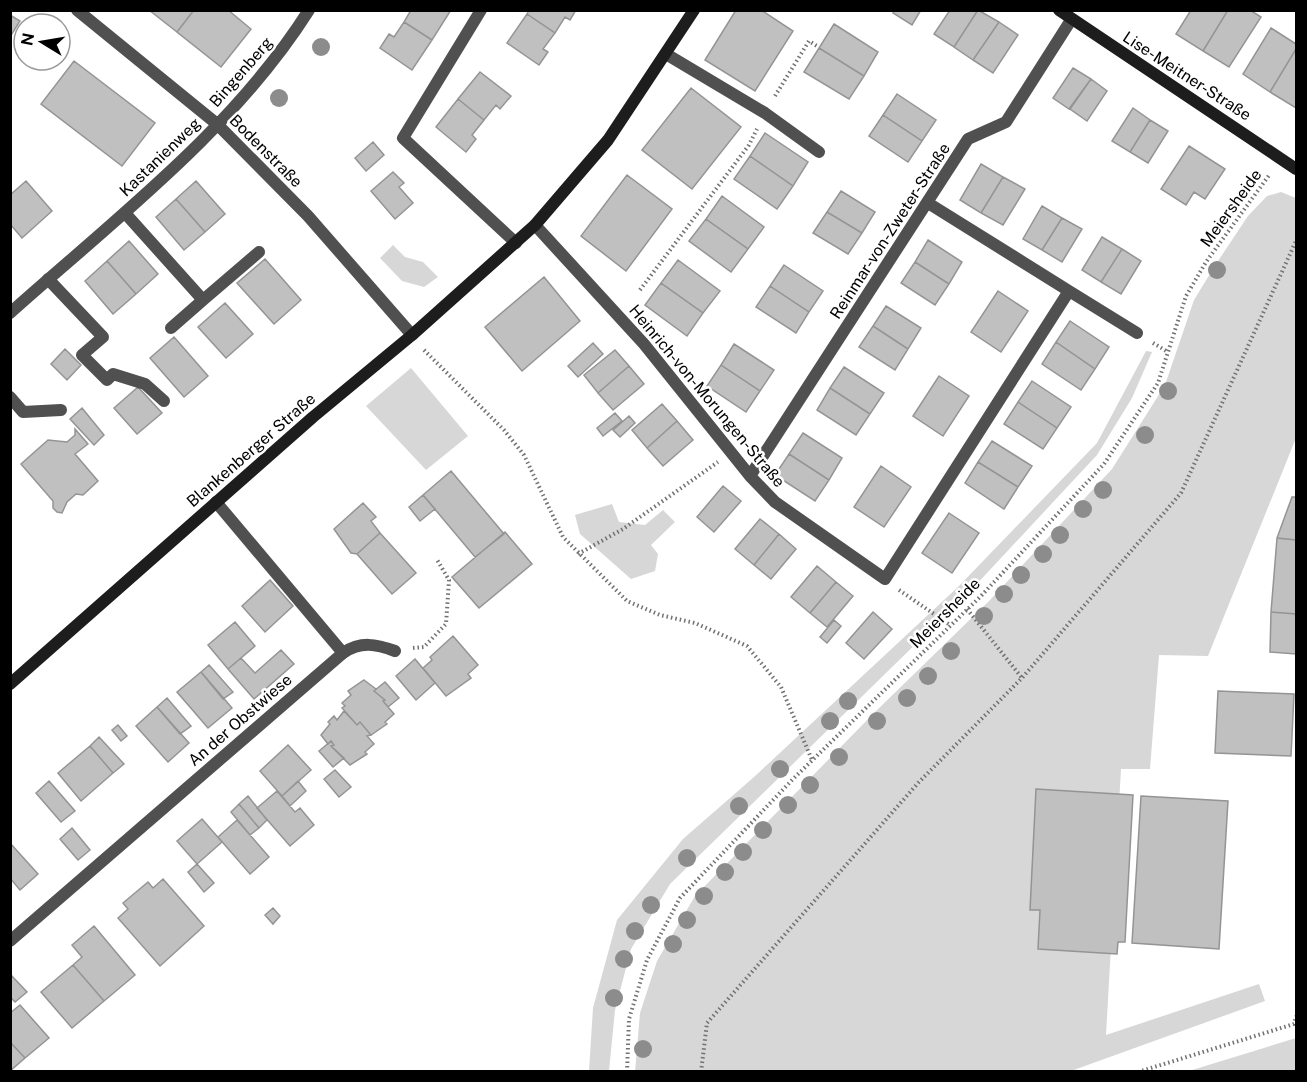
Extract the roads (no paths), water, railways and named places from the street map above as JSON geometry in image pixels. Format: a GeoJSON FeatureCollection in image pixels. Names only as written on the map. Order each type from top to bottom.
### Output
{"type":"FeatureCollection","features":[{"type":"Feature","properties":{"kind":"street","name":"Bingenberg"},"geometry":{"type":"LineString","coordinates":[[217,124],[287,45],[309,10]]}},
{"type":"Feature","properties":{"kind":"street"},"geometry":{"type":"LineString","coordinates":[[482,10],[403,138],[516,243]]}},
{"type":"Feature","properties":{"kind":"street","name":"Blankenberger Straße"},"geometry":{"type":"LineString","coordinates":[[11,682],[313,417],[412,335],[535,225],[608,140],[694,10]]}},
{"type":"Feature","properties":{"kind":"street","name":"Lise-Meitner-Straße"},"geometry":{"type":"LineString","coordinates":[[1059,10],[1296,169]]}},
{"type":"Feature","properties":{"kind":"street","name":"Bodenstraße"},"geometry":{"type":"LineString","coordinates":[[80,11],[217,124],[308,216],[412,335]]}},
{"type":"Feature","properties":{"kind":"street","name":"Reinmar-von-Zweter-Straße"},"geometry":{"type":"LineString","coordinates":[[750,477],[968,139],[1006,122],[1071,20]]}},
{"type":"Feature","properties":{"kind":"street"},"geometry":{"type":"LineString","coordinates":[[666,54],[765,113],[819,152]]}},
{"type":"Feature","properties":{"kind":"street","name":"Kastanienweg"},"geometry":{"type":"LineString","coordinates":[[10,313],[125,213],[217,124]]}},
{"type":"Feature","properties":{"kind":"street"},"geometry":{"type":"LineString","coordinates":[[928,203],[1137,333]]}},
{"type":"Feature","properties":{"kind":"street","name":"Kastanienweg"},"geometry":{"type":"LineString","coordinates":[[125,213],[203,300]]}},
{"type":"Feature","properties":{"kind":"street","name":"Heinrich-von-Morungen-Straße"},"geometry":{"type":"LineString","coordinates":[[535,225],[644,344],[750,477],[775,502],[885,579],[1069,291]]}},
{"type":"Feature","properties":{"kind":"street"},"geometry":{"type":"LineString","coordinates":[[171,328],[260,252]]}},
{"type":"Feature","properties":{"kind":"street"},"geometry":{"type":"LineString","coordinates":[[48,279],[103,337],[82,355],[107,380],[113,374],[145,384],[164,402]]}},
{"type":"Feature","properties":{"kind":"street"},"geometry":{"type":"LineString","coordinates":[[10,397],[23,412],[61,410]]}},
{"type":"Feature","properties":{"kind":"street"},"geometry":{"type":"LineString","coordinates":[[216,502],[343,652],[354,646],[376,644],[395,651]]}},
{"type":"Feature","properties":{"kind":"street","name":"An der Obstwiese"},"geometry":{"type":"LineString","coordinates":[[10,942],[343,652]]}}]}
